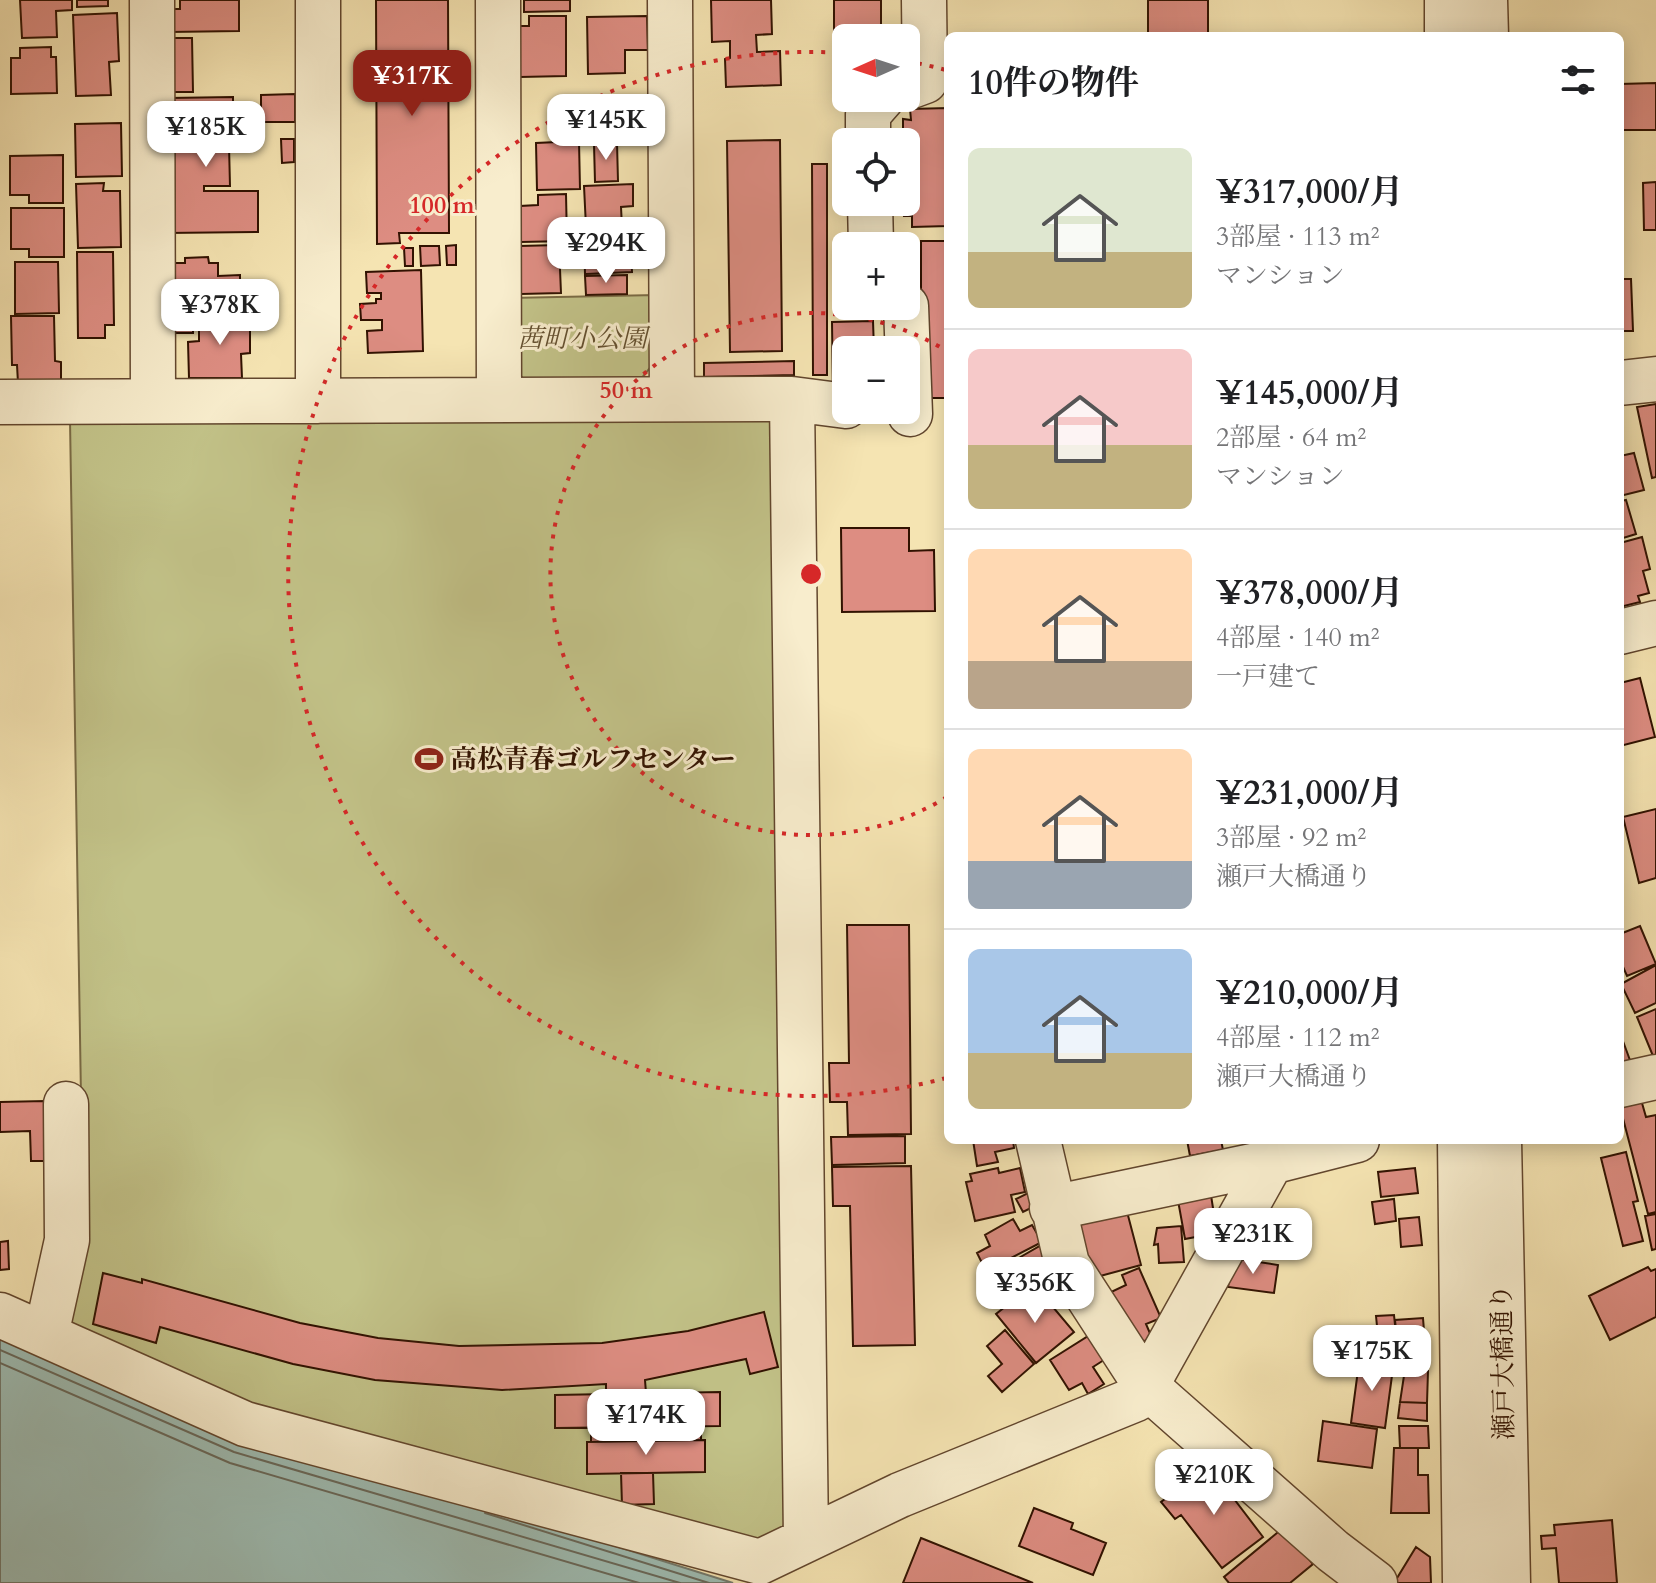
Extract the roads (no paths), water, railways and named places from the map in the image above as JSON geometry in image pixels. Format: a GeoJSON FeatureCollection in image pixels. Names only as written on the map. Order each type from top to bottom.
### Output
{"type":"FeatureCollection","features":[{"type":"Feature","properties":{"kind":"street"},"geometry":{"type":"LineString","coordinates":[[152,0],[153,401]]}},
{"type":"Feature","properties":{"kind":"street"},"geometry":{"type":"LineString","coordinates":[[318,0],[318,401]]}},
{"type":"Feature","properties":{"kind":"street"},"geometry":{"type":"LineString","coordinates":[[498,0],[499,400]]}},
{"type":"Feature","properties":{"kind":"street"},"geometry":{"type":"LineString","coordinates":[[670,0],[672,398]]}},
{"type":"Feature","properties":{"kind":"street"},"geometry":{"type":"LineString","coordinates":[[920,83],[925,81],[924,0]]}},
{"type":"Feature","properties":{"kind":"street"},"geometry":{"type":"LineString","coordinates":[[1447,0],[1447,32]]}},
{"type":"Feature","properties":{"kind":"street"},"geometry":{"type":"LineString","coordinates":[[1485,0],[1486,32]]}},
{"type":"Feature","properties":{"kind":"street"},"geometry":{"type":"LineString","coordinates":[[1624,383],[1656,379]]}},
{"type":"Feature","properties":{"kind":"street"},"geometry":{"type":"LineString","coordinates":[[0,402],[672,398],[792,399],[832,404]]}},
{"type":"Feature","properties":{"kind":"street"},"geometry":{"type":"LineString","coordinates":[[792,399],[806,1540]]}},
{"type":"Feature","properties":{"kind":"street"},"geometry":{"type":"LineString","coordinates":[[1624,631],[1656,623]]}},
{"type":"Feature","properties":{"kind":"street"},"geometry":{"type":"LineString","coordinates":[[1624,1084],[1656,1077]]}},
{"type":"Feature","properties":{"kind":"street"},"geometry":{"type":"LineString","coordinates":[[46,1335],[67,1240],[66,1104]]}},
{"type":"Feature","properties":{"kind":"street"},"geometry":{"type":"LineString","coordinates":[[1039,1144],[1067,1264],[1146,1386],[1333,1551],[1375,1583]]}},
{"type":"Feature","properties":{"kind":"street"},"geometry":{"type":"LineString","coordinates":[[1052,1208],[1257,1156],[1332,1144]]}},
{"type":"Feature","properties":{"kind":"street","name":"瀬戸大橋通り"},"geometry":{"type":"LineString","coordinates":[[1460,1144],[1465,1583]]}},
{"type":"Feature","properties":{"kind":"street","name":"瀬戸大橋通り"},"geometry":{"type":"LineString","coordinates":[[1499,1144],[1508,1583]]}},
{"type":"Feature","properties":{"kind":"street"},"geometry":{"type":"LineString","coordinates":[[0,1315],[245,1424],[760,1562],[900,1495],[1136,1399],[1146,1386],[1257,1156]]}},
{"type":"Feature","properties":{"kind":"water"},"geometry":{"type":"Polygon","coordinates":[[[0,1331],[475,1502],[733,1583],[0,1583],[0,1331]]]}},
{"type":"Feature","properties":{"kind":"place","name":"高松青春ゴルフセンター"},"geometry":{"type":"Point","coordinates":[429,759]}},
{"type":"Feature","properties":{"kind":"park label","name":"茜町小公園"},"geometry":{"type":"Point","coordinates":[582,338]}}]}
